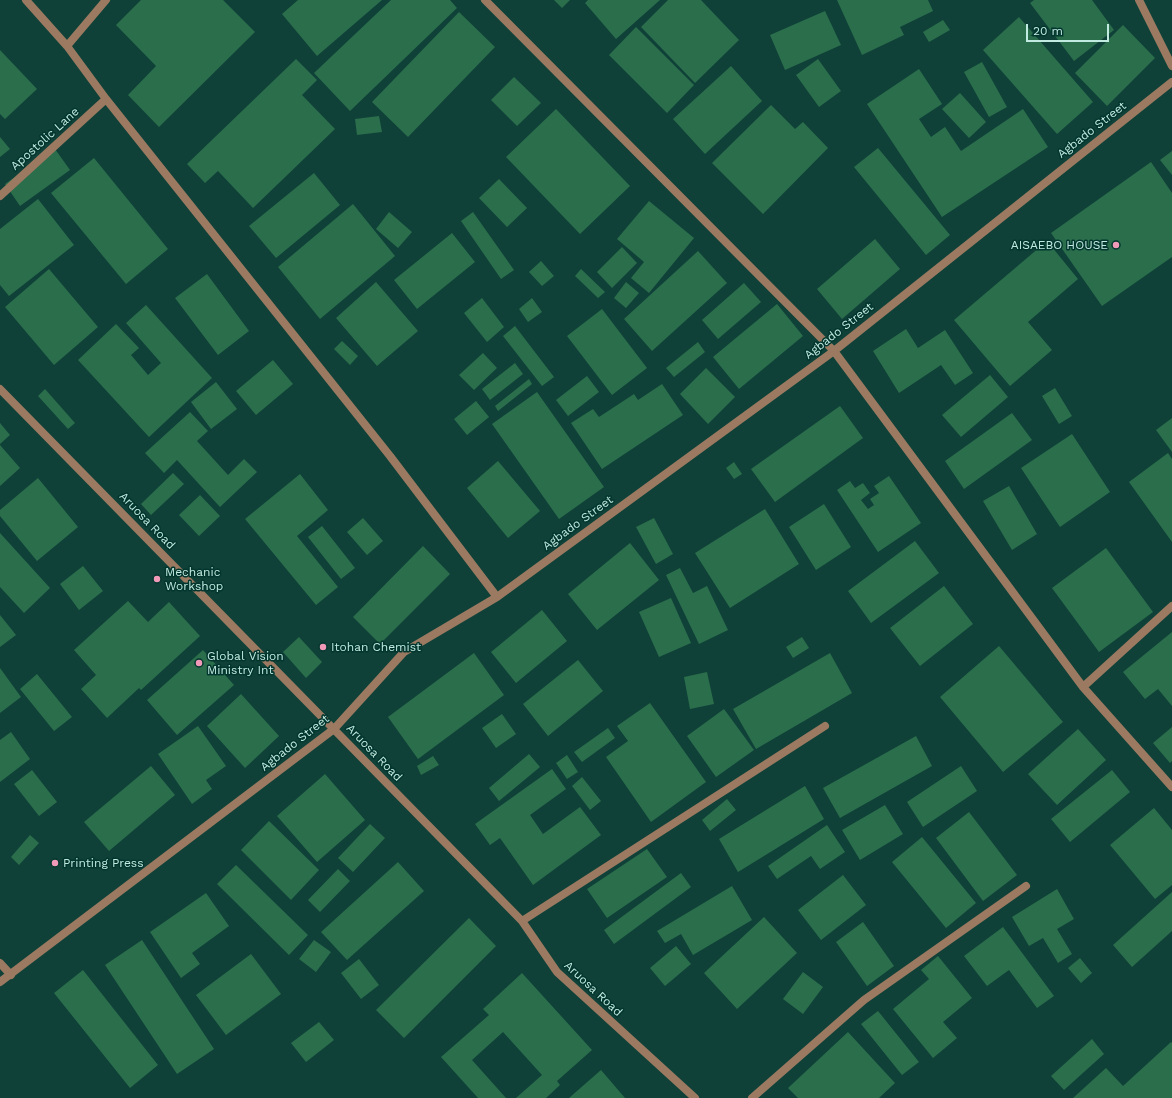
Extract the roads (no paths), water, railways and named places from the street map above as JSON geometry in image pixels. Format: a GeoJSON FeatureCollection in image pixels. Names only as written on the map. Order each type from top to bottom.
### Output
{"type":"FeatureCollection","features":[{"type":"Feature","properties":{"kind":"street"},"geometry":{"type":"LineString","coordinates":[[26,0],[67,46],[106,100],[390,456],[497,597]]}},
{"type":"Feature","properties":{"kind":"street"},"geometry":{"type":"LineString","coordinates":[[67,46],[106,0]]}},
{"type":"Feature","properties":{"kind":"street"},"geometry":{"type":"LineString","coordinates":[[485,0],[834,351],[1084,687],[1172,787]]}},
{"type":"Feature","properties":{"kind":"street"},"geometry":{"type":"LineString","coordinates":[[1139,0],[1172,66]]}},
{"type":"Feature","properties":{"kind":"street","name":"Agbado Street"},"geometry":{"type":"LineString","coordinates":[[0,982],[334,729],[404,652],[497,597],[834,351],[1172,82]]}},
{"type":"Feature","properties":{"kind":"street","name":"Apostolic Lane"},"geometry":{"type":"LineString","coordinates":[[0,196],[106,100]]}},
{"type":"Feature","properties":{"kind":"street","name":"Aruosa Road"},"geometry":{"type":"LineString","coordinates":[[0,389],[522,921],[557,972],[695,1098]]}},
{"type":"Feature","properties":{"kind":"street"},"geometry":{"type":"LineString","coordinates":[[1084,687],[1172,606]]}},
{"type":"Feature","properties":{"kind":"street"},"geometry":{"type":"LineString","coordinates":[[522,921],[825,726]]}},
{"type":"Feature","properties":{"kind":"street"},"geometry":{"type":"LineString","coordinates":[[752,1098],[864,1000],[1026,886]]}},
{"type":"Feature","properties":{"kind":"street"},"geometry":{"type":"LineString","coordinates":[[0,963],[11,975]]}},
{"type":"Feature","properties":{"kind":"place","name":"AISAEBO HOUSE"},"geometry":{"type":"Point","coordinates":[1116,245]}},
{"type":"Feature","properties":{"kind":"place","name":"Mechanic Workshop"},"geometry":{"type":"Point","coordinates":[157,579]}},
{"type":"Feature","properties":{"kind":"place","name":"Itohan Chemist"},"geometry":{"type":"Point","coordinates":[323,647]}},
{"type":"Feature","properties":{"kind":"place","name":"Global Vision Ministry Int"},"geometry":{"type":"Point","coordinates":[199,663]}},
{"type":"Feature","properties":{"kind":"place","name":"Printing Press"},"geometry":{"type":"Point","coordinates":[55,863]}}]}
